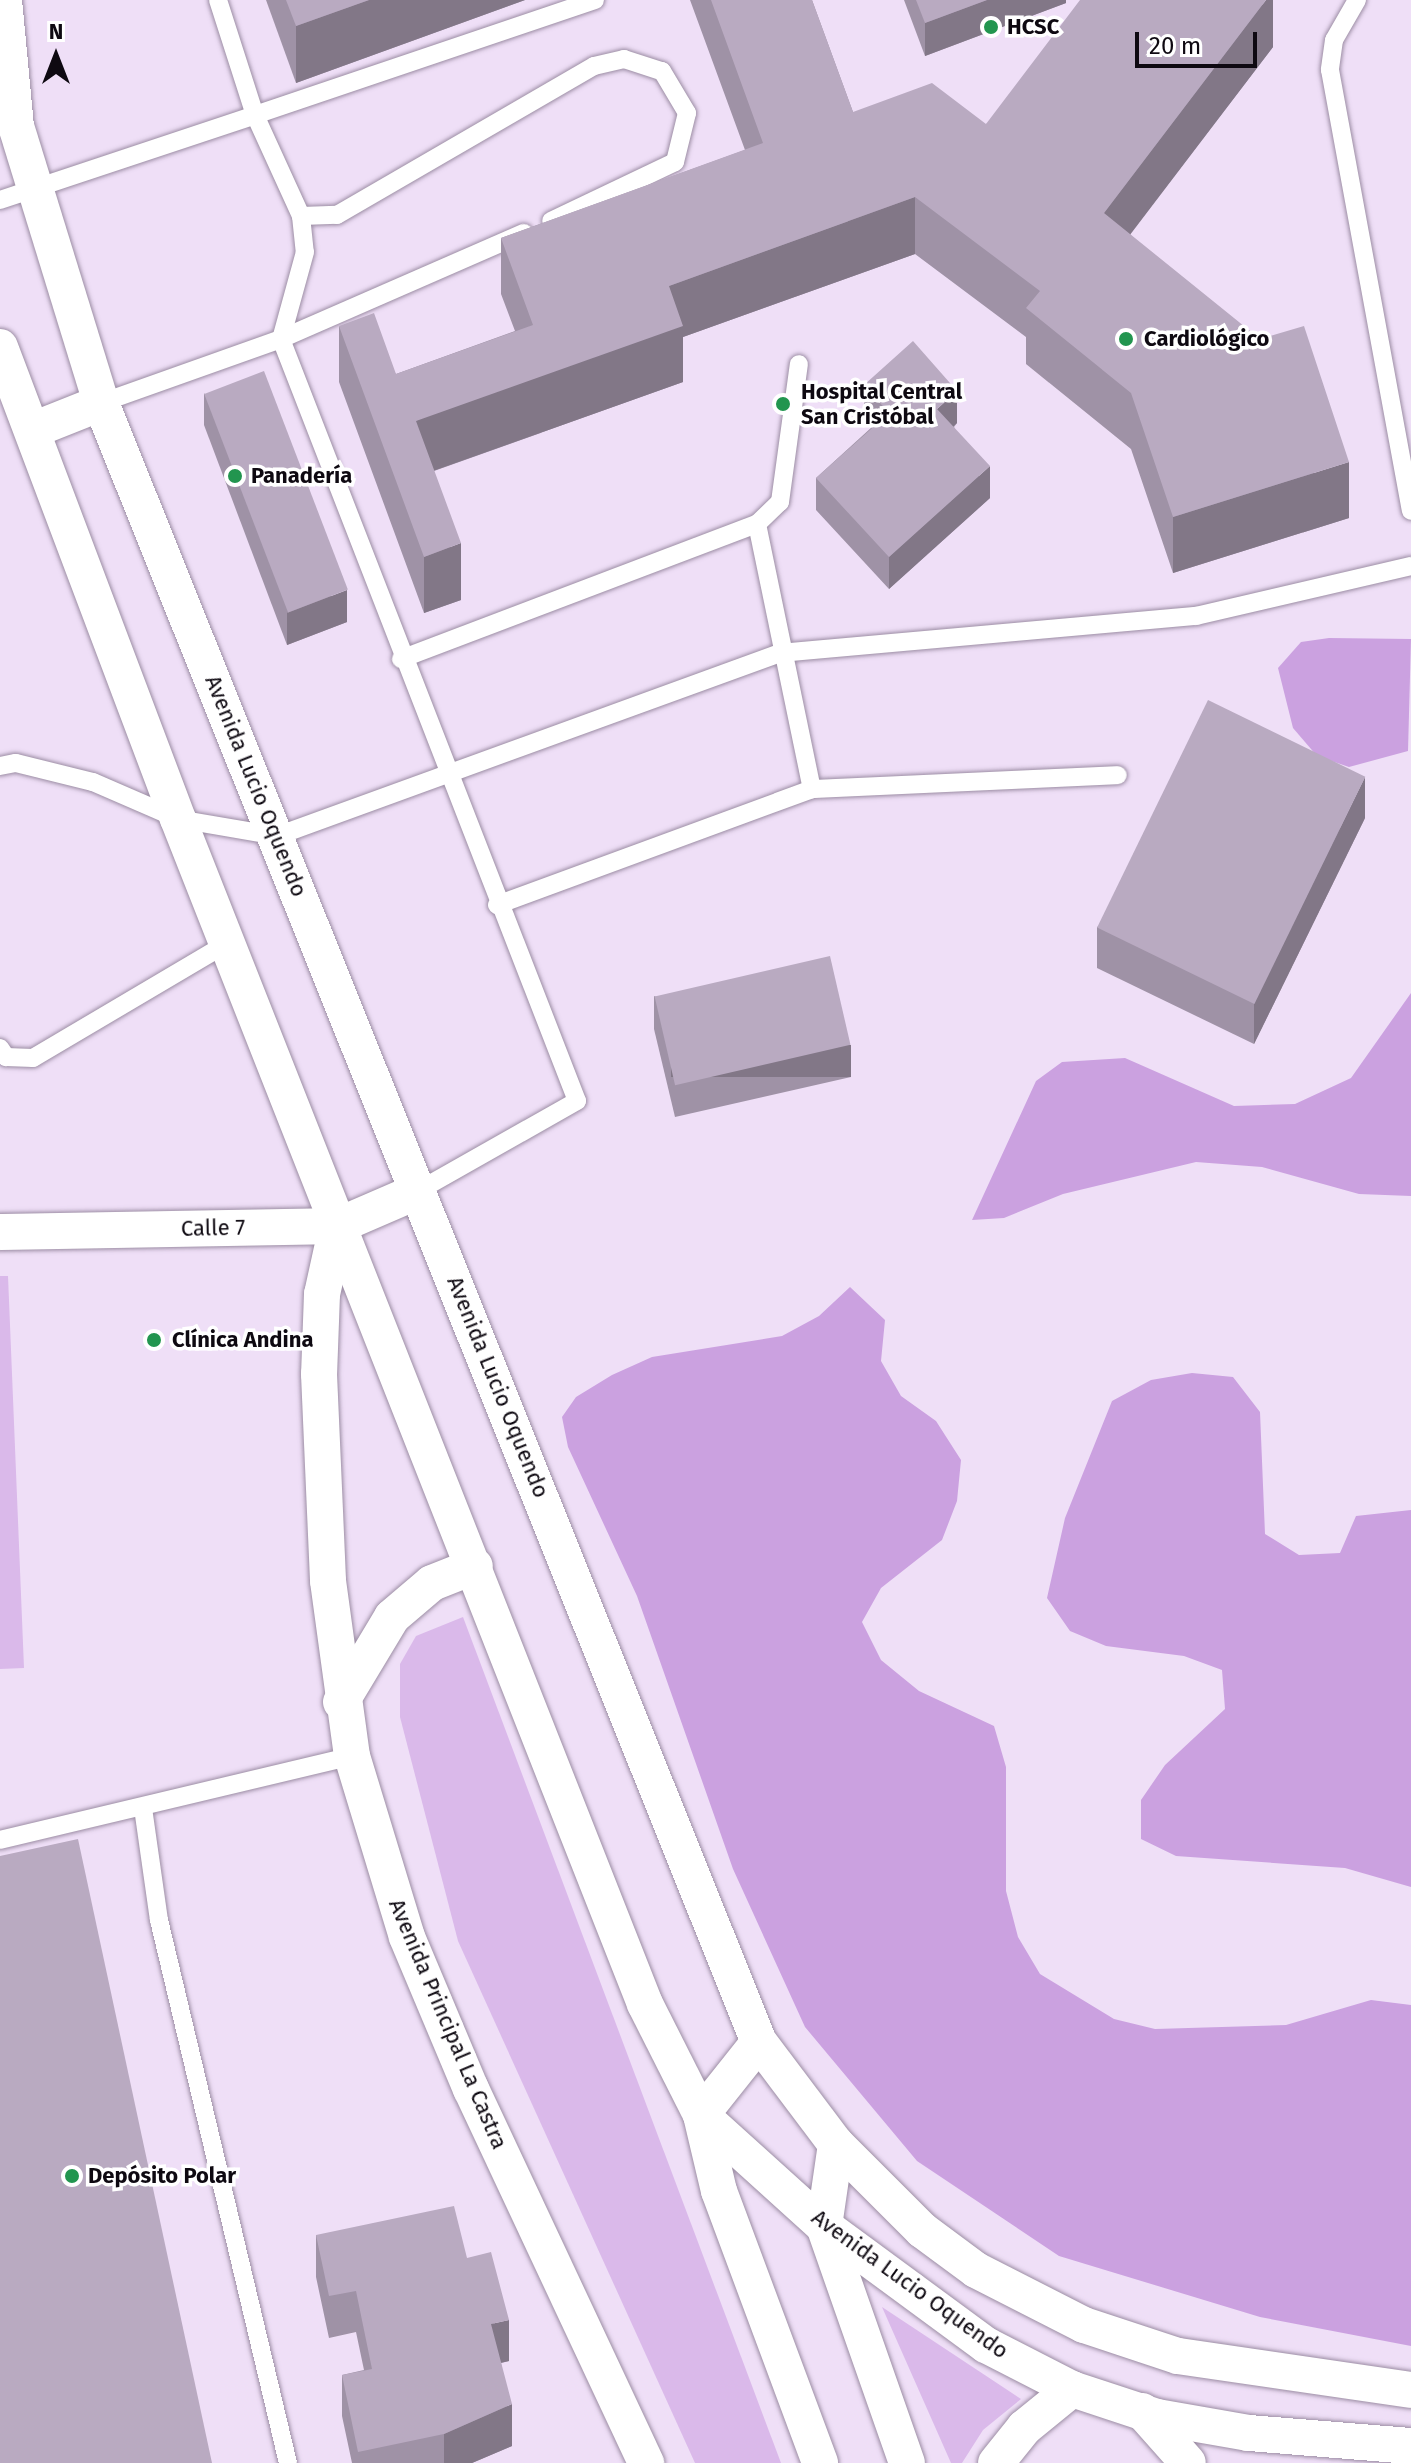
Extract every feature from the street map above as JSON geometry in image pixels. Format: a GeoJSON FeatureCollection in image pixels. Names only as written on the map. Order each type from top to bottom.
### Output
{"type":"FeatureCollection","features":[{"type":"Feature","properties":{"kind":"street","name":"Avenida Lucio Oquendo"},"geometry":{"type":"LineString","coordinates":[[4,0],[16,126],[16,195],[277,836],[759,2042],[836,2144],[922,2230],[965,2262],[1084,2325],[1178,2356],[1411,2390]]}},
{"type":"Feature","properties":{"kind":"street","name":"Avenida Lucio Oquendo"},"geometry":{"type":"LineString","coordinates":[[0,347],[178,819],[229,942],[337,1226],[475,1566],[645,2004],[701,2115],[824,2226],[986,2345],[1072,2389],[1142,2411],[1249,2433],[1411,2446]]}},
{"type":"Feature","properties":{"kind":"street"},"geometry":{"type":"LineString","coordinates":[[33,430],[101,403]]}},
{"type":"Feature","properties":{"kind":"street","name":"Calle 7"},"geometry":{"type":"LineString","coordinates":[[0,1232],[337,1226],[418,1191]]}},
{"type":"Feature","properties":{"kind":"street","name":"Avenida Principal La Castra"},"geometry":{"type":"LineString","coordinates":[[337,1226],[322,1294],[319,1374],[341,1702],[352,1756],[407,1937],[442,2020],[646,2463]]}},
{"type":"Feature","properties":{"kind":"street"},"geometry":{"type":"LineString","coordinates":[[341,1702],[392,1617],[432,1583],[475,1566]]}},
{"type":"Feature","properties":{"kind":"street"},"geometry":{"type":"LineString","coordinates":[[759,2042],[701,2115],[719,2191],[820,2463]]}},
{"type":"Feature","properties":{"kind":"street"},"geometry":{"type":"LineString","coordinates":[[836,2144],[824,2226],[907,2463]]}},
{"type":"Feature","properties":{"kind":"street"},"geometry":{"type":"LineString","coordinates":[[996,2463],[1024,2428],[1072,2389]]}},
{"type":"Feature","properties":{"kind":"street"},"geometry":{"type":"LineString","coordinates":[[1142,2411],[1188,2463]]}},
{"type":"Feature","properties":{"kind":"lane"},"geometry":{"type":"LineString","coordinates":[[218,0],[255,115],[301,216],[305,252],[281,339],[401,659],[577,1101],[418,1191]]}},
{"type":"Feature","properties":{"kind":"lane"},"geometry":{"type":"LineString","coordinates":[[16,195],[595,0]]}},
{"type":"Feature","properties":{"kind":"lane"},"geometry":{"type":"LineString","coordinates":[[1357,0],[1334,40],[1330,70],[1411,511]]}},
{"type":"Feature","properties":{"kind":"lane"},"geometry":{"type":"LineString","coordinates":[[101,403],[281,339],[668,170],[685,142],[685,103],[653,66],[604,62],[337,215],[301,216]]}},
{"type":"Feature","properties":{"kind":"lane"},"geometry":{"type":"LineString","coordinates":[[401,659],[757,524],[780,502],[799,364]]}},
{"type":"Feature","properties":{"kind":"lane"},"geometry":{"type":"LineString","coordinates":[[757,524],[780,653],[812,789]]}},
{"type":"Feature","properties":{"kind":"lane"},"geometry":{"type":"LineString","coordinates":[[0,766],[16,763],[93,782],[178,819],[277,836],[445,772],[780,653],[1196,616],[1411,566]]}},
{"type":"Feature","properties":{"kind":"lane"},"geometry":{"type":"LineString","coordinates":[[497,905],[812,789],[1118,775]]}},
{"type":"Feature","properties":{"kind":"lane"},"geometry":{"type":"LineString","coordinates":[[0,1048],[6,1057],[33,1058],[229,942]]}},
{"type":"Feature","properties":{"kind":"lane"},"geometry":{"type":"LineString","coordinates":[[0,1840],[352,1756]]}},
{"type":"Feature","properties":{"kind":"lane"},"geometry":{"type":"LineString","coordinates":[[143,1808],[159,1920],[288,2463]]}},
{"type":"Feature","properties":{"kind":"shaded area"},"geometry":{"type":"Polygon","coordinates":[[[1329,638],[1411,639],[1408,751],[1349,767],[1317,756],[1293,728],[1278,668],[1301,642],[1329,638]]]}},
{"type":"Feature","properties":{"kind":"shaded area"},"geometry":{"type":"Polygon","coordinates":[[[1411,993],[1411,1196],[1359,1194],[1262,1167],[1196,1162],[1063,1194],[1004,1218],[972,1220],[1036,1081],[1062,1062],[1125,1058],[1234,1106],[1295,1104],[1351,1078],[1411,993]]]}},
{"type":"Feature","properties":{"kind":"shaded area"},"geometry":{"type":"Polygon","coordinates":[[[0,1276],[8,1276],[24,1668],[0,1669],[0,1276]]]}},
{"type":"Feature","properties":{"kind":"shaded area"},"geometry":{"type":"Polygon","coordinates":[[[850,1287],[885,1320],[881,1361],[901,1396],[936,1421],[961,1460],[957,1501],[942,1540],[881,1588],[862,1622],[881,1660],[919,1691],[994,1726],[1006,1767],[1006,1891],[1018,1937],[1040,1974],[1114,2019],[1155,2029],[1286,2025],[1371,2000],[1411,2005],[1411,2346],[1260,2317],[1059,2256],[917,2161],[805,2027],[733,1869],[637,1596],[568,1447],[562,1417],[576,1397],[612,1375],[652,1357],[782,1336],[819,1316],[850,1287]]]}},
{"type":"Feature","properties":{"kind":"shaded area"},"geometry":{"type":"Polygon","coordinates":[[[1192,1373],[1233,1377],[1260,1412],[1265,1534],[1299,1555],[1340,1553],[1356,1516],[1411,1510],[1411,1887],[1345,1868],[1176,1856],[1141,1839],[1141,1800],[1165,1765],[1225,1709],[1222,1670],[1184,1656],[1106,1646],[1070,1631],[1047,1598],[1065,1518],[1112,1401],[1151,1380],[1192,1373]]]}},
{"type":"Feature","properties":{"kind":"shaded area"},"geometry":{"type":"Polygon","coordinates":[[[463,1617],[781,2463],[695,2463],[458,1941],[400,1717],[400,1664],[416,1636],[463,1617]]]}},
{"type":"Feature","properties":{"kind":"shaded area"},"geometry":{"type":"Polygon","coordinates":[[[882,2307],[1021,2399],[983,2430],[962,2463],[951,2463],[882,2307]]]}},
{"type":"Feature","properties":{"kind":"building"},"geometry":{"type":"Polygon","coordinates":[[[286,0],[369,0],[296,26],[286,0]]]}},
{"type":"Feature","properties":{"kind":"building"},"geometry":{"type":"Polygon","coordinates":[[[711,0],[812,0],[853,112],[932,83],[986,124],[1080,0],[1266,0],[1104,213],[1260,339],[1304,326],[1349,462],[1173,517],[1131,393],[1026,308],[1040,291],[915,197],[669,286],[683,326],[416,421],[461,543],[424,557],[339,326],[374,313],[396,374],[533,325],[501,238],[763,143],[711,0]]]}},
{"type":"Feature","properties":{"kind":"building"},"geometry":{"type":"Polygon","coordinates":[[[916,0],[987,0],[925,23],[916,0]]]}},
{"type":"Feature","properties":{"kind":"building"},"geometry":{"type":"Polygon","coordinates":[[[913,341],[957,391],[937,409],[990,466],[889,557],[816,478],[889,413],[864,385],[913,341]]]}},
{"type":"Feature","properties":{"kind":"building"},"geometry":{"type":"Polygon","coordinates":[[[264,371],[348,589],[288,612],[204,394],[264,371]]]}},
{"type":"Feature","properties":{"kind":"building"},"geometry":{"type":"Polygon","coordinates":[[[1208,700],[1365,777],[1254,1004],[1097,927],[1208,700]]]}},
{"type":"Feature","properties":{"kind":"building"},"geometry":{"type":"Polygon","coordinates":[[[830,956],[850,1045],[675,1085],[655,996],[830,956]]]}},
{"type":"Feature","properties":{"kind":"building","name":"Depósito Polar"},"geometry":{"type":"Polygon","coordinates":[[[78,1839],[212,2463],[0,2463],[0,1856],[78,1839]]]}},
{"type":"Feature","properties":{"kind":"building"},"geometry":{"type":"Polygon","coordinates":[[[454,2206],[467,2258],[491,2252],[509,2320],[491,2324],[512,2404],[444,2434],[358,2452],[342,2375],[372,2369],[356,2291],[329,2296],[316,2235],[454,2206]]]}},
{"type":"Feature","properties":{"kind":"place","name":"HCSC"},"geometry":{"type":"Point","coordinates":[991,27]}},
{"type":"Feature","properties":{"kind":"place","name":"Cardiológico"},"geometry":{"type":"Point","coordinates":[1126,339]}},
{"type":"Feature","properties":{"kind":"place","name":"Hospital Central San Cristóbal"},"geometry":{"type":"Point","coordinates":[783,404]}},
{"type":"Feature","properties":{"kind":"place","name":"Panadería"},"geometry":{"type":"Point","coordinates":[235,476]}},
{"type":"Feature","properties":{"kind":"place","name":"Clínica Andina"},"geometry":{"type":"Point","coordinates":[154,1340]}},
{"type":"Feature","properties":{"kind":"place","name":"Depósito Polar"},"geometry":{"type":"Point","coordinates":[72,2176]}}]}
